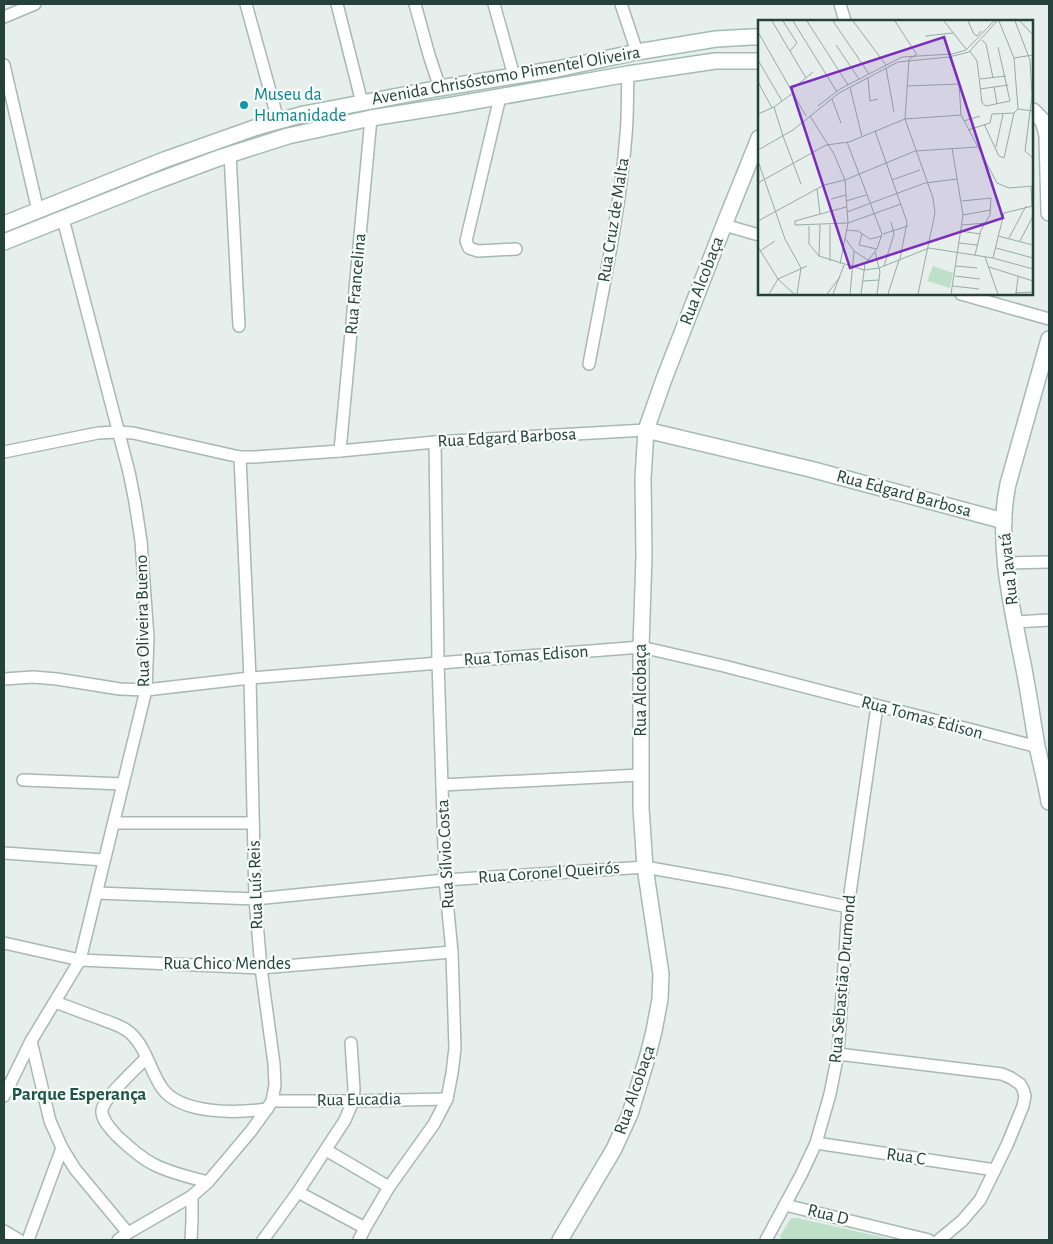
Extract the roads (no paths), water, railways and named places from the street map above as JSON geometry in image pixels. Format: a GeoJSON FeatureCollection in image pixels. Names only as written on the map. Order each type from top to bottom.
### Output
{"type":"FeatureCollection","features":[{"type":"Feature","properties":{"kind":"main road","name":"Avenida Chrisóstomo Pimentel Oliveira"},"geometry":{"type":"LineString","coordinates":[[4,224],[164,160],[278,120],[637,52],[716,39],[758,37]]}},
{"type":"Feature","properties":{"kind":"main road","name":"Avenida Chrisóstomo Pimentel Oliveira"},"geometry":{"type":"LineString","coordinates":[[4,242],[157,181],[230,154],[288,136],[371,118],[628,74],[715,61],[758,61]]}},
{"type":"Feature","properties":{"kind":"main road"},"geometry":{"type":"LineString","coordinates":[[1033,111],[1049,115]]}},
{"type":"Feature","properties":{"kind":"main road"},"geometry":{"type":"LineString","coordinates":[[1033,111],[1043,121],[1048,135],[1049,213]]}},
{"type":"Feature","properties":{"kind":"main road"},"geometry":{"type":"LineString","coordinates":[[1033,130],[1048,135]]}},
{"type":"Feature","properties":{"kind":"main road","name":"Rua Alcobaça"},"geometry":{"type":"LineString","coordinates":[[560,1240],[600,1173],[630,1114],[654,1031],[660,999],[660,974],[645,867],[640,775],[644,556],[642,478],[646,430],[664,379],[758,140]]}},
{"type":"Feature","properties":{"kind":"main road","name":"Rua Javatá"},"geometry":{"type":"LineString","coordinates":[[1049,339],[1008,484],[1005,497],[1004,521],[1006,563],[1015,622],[1049,802]]}},
{"type":"Feature","properties":{"kind":"main road","name":"Rua Edgard Barbosa"},"geometry":{"type":"LineString","coordinates":[[646,430],[810,469],[1004,521]]}},
{"type":"Feature","properties":{"kind":"street"},"geometry":{"type":"LineString","coordinates":[[4,16],[35,4]]}},
{"type":"Feature","properties":{"kind":"street"},"geometry":{"type":"LineString","coordinates":[[246,4],[278,120]]}},
{"type":"Feature","properties":{"kind":"street"},"geometry":{"type":"LineString","coordinates":[[337,4],[362,103]]}},
{"type":"Feature","properties":{"kind":"street"},"geometry":{"type":"LineString","coordinates":[[415,4],[440,88]]}},
{"type":"Feature","properties":{"kind":"street"},"geometry":{"type":"LineString","coordinates":[[494,4],[514,76]]}},
{"type":"Feature","properties":{"kind":"street"},"geometry":{"type":"LineString","coordinates":[[621,4],[637,52]]}},
{"type":"Feature","properties":{"kind":"street"},"geometry":{"type":"LineString","coordinates":[[840,4],[845,20]]}},
{"type":"Feature","properties":{"kind":"street"},"geometry":{"type":"LineString","coordinates":[[4,65],[38,211]]}},
{"type":"Feature","properties":{"kind":"street","name":"Rua Cruz de Malta"},"geometry":{"type":"LineString","coordinates":[[589,364],[613,236],[620,186],[626,134],[628,74]]}},
{"type":"Feature","properties":{"kind":"street"},"geometry":{"type":"LineString","coordinates":[[500,96],[466,241],[469,248],[478,251],[516,249]]}},
{"type":"Feature","properties":{"kind":"street","name":"Rua Francelina"},"geometry":{"type":"LineString","coordinates":[[340,451],[371,118]]}},
{"type":"Feature","properties":{"kind":"street"},"geometry":{"type":"LineString","coordinates":[[230,154],[239,326]]}},
{"type":"Feature","properties":{"kind":"street","name":"Rua Oliveira Bueno"},"geometry":{"type":"LineString","coordinates":[[4,1096],[31,1041],[80,960],[146,690],[148,638],[141,541],[131,479],[64,218]]}},
{"type":"Feature","properties":{"kind":"street"},"geometry":{"type":"LineString","coordinates":[[724,225],[758,235]]}},
{"type":"Feature","properties":{"kind":"street"},"geometry":{"type":"LineString","coordinates":[[965,295],[1049,319]]}},
{"type":"Feature","properties":{"kind":"street","name":"Rua Edgard Barbosa"},"geometry":{"type":"LineString","coordinates":[[4,452],[98,433],[118,432],[133,433],[240,457],[254,457],[435,442],[646,430]]}},
{"type":"Feature","properties":{"kind":"street","name":"Rua Sílvio Costa"},"geometry":{"type":"LineString","coordinates":[[359,1240],[389,1187],[434,1124],[447,1098],[452,1073],[454,1048],[452,952],[445,880],[438,662],[435,442]]}},
{"type":"Feature","properties":{"kind":"street","name":"Rua Luís Reis"},"geometry":{"type":"LineString","coordinates":[[240,457],[250,678],[255,899],[275,1085],[270,1105]]}},
{"type":"Feature","properties":{"kind":"street"},"geometry":{"type":"LineString","coordinates":[[1006,563],[1049,562]]}},
{"type":"Feature","properties":{"kind":"street"},"geometry":{"type":"LineString","coordinates":[[1015,622],[1049,620]]}},
{"type":"Feature","properties":{"kind":"street","name":"Rua Tomas Edison"},"geometry":{"type":"LineString","coordinates":[[4,679],[33,677],[120,689],[146,690],[250,678],[641,647],[724,666],[1038,747]]}},
{"type":"Feature","properties":{"kind":"street","name":"Rua Sebastião Drumond"},"geometry":{"type":"LineString","coordinates":[[766,1240],[816,1143],[830,1094],[838,1054],[848,906],[877,706]]}},
{"type":"Feature","properties":{"kind":"street"},"geometry":{"type":"LineString","coordinates":[[442,785],[640,775]]}},
{"type":"Feature","properties":{"kind":"street"},"geometry":{"type":"LineString","coordinates":[[23,780],[122,784]]}},
{"type":"Feature","properties":{"kind":"street"},"geometry":{"type":"LineString","coordinates":[[114,823],[253,823]]}},
{"type":"Feature","properties":{"kind":"street"},"geometry":{"type":"LineString","coordinates":[[4,853],[104,860]]}},
{"type":"Feature","properties":{"kind":"street","name":"Rua Coronel Queirós"},"geometry":{"type":"LineString","coordinates":[[97,893],[255,899],[445,880],[645,867],[848,906]]}},
{"type":"Feature","properties":{"kind":"street","name":"Rua Chico Mendes"},"geometry":{"type":"LineString","coordinates":[[4,944],[80,960],[261,968],[452,952]]}},
{"type":"Feature","properties":{"kind":"street","name":"Rua Eucadia"},"geometry":{"type":"LineString","coordinates":[[55,1002],[113,1023],[128,1031],[137,1040],[162,1088],[171,1098],[184,1104],[230,1112],[270,1105],[447,1098]]}},
{"type":"Feature","properties":{"kind":"street"},"geometry":{"type":"LineString","coordinates":[[31,1041],[50,1121],[62,1148],[75,1169],[128,1233]]}},
{"type":"Feature","properties":{"kind":"street"},"geometry":{"type":"LineString","coordinates":[[263,1240],[298,1192],[345,1120],[353,1101],[354,1090],[351,1043]]}},
{"type":"Feature","properties":{"kind":"street"},"geometry":{"type":"LineString","coordinates":[[838,1054],[1002,1074],[1020,1084],[1023,1089],[1024,1101],[1007,1145],[980,1200],[962,1221],[939,1240]]}},
{"type":"Feature","properties":{"kind":"street"},"geometry":{"type":"LineString","coordinates":[[146,1058],[107,1099],[102,1110],[104,1120],[113,1132],[135,1153],[152,1164],[171,1172],[208,1182]]}},
{"type":"Feature","properties":{"kind":"street"},"geometry":{"type":"LineString","coordinates":[[118,1240],[192,1196],[208,1182],[251,1131],[270,1105]]}},
{"type":"Feature","properties":{"kind":"street","name":"Rua C"},"geometry":{"type":"LineString","coordinates":[[816,1143],[995,1170]]}},
{"type":"Feature","properties":{"kind":"street"},"geometry":{"type":"LineString","coordinates":[[28,1240],[62,1148]]}},
{"type":"Feature","properties":{"kind":"street"},"geometry":{"type":"LineString","coordinates":[[326,1150],[389,1187]]}},
{"type":"Feature","properties":{"kind":"street"},"geometry":{"type":"LineString","coordinates":[[298,1192],[365,1228]]}},
{"type":"Feature","properties":{"kind":"street"},"geometry":{"type":"LineString","coordinates":[[190,1240],[192,1196]]}},
{"type":"Feature","properties":{"kind":"street","name":"Rua D"},"geometry":{"type":"LineString","coordinates":[[785,1205],[929,1240]]}},
{"type":"Feature","properties":{"kind":"street"},"geometry":{"type":"LineString","coordinates":[[4,1231],[19,1240]]}},
{"type":"Feature","properties":{"kind":"place","name":"Museu da Humanidade"},"geometry":{"type":"Point","coordinates":[244,105]}},
{"type":"Feature","properties":{"kind":"district","name":"Parque Esperança"},"geometry":{"type":"Point","coordinates":[79,1094]}}]}
